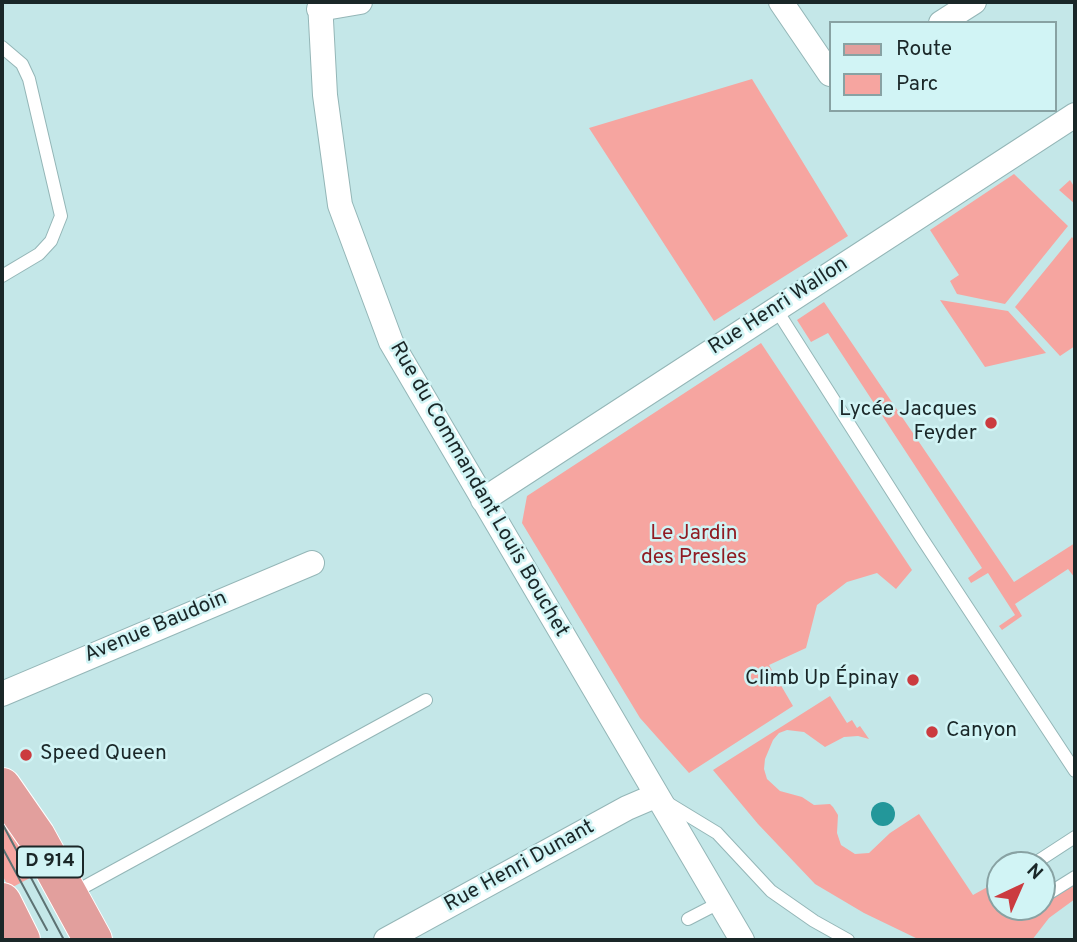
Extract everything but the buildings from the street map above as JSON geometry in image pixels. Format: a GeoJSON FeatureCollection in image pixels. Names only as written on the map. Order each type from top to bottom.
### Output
{"type":"FeatureCollection","features":[{"type":"Feature","properties":{"kind":"main road","name":"D 914"},"geometry":{"type":"LineString","coordinates":[[2,786],[36,836],[93,940]]}},
{"type":"Feature","properties":{"kind":"street"},"geometry":{"type":"LineString","coordinates":[[317,18],[360,2]]}},
{"type":"Feature","properties":{"kind":"street"},"geometry":{"type":"LineString","coordinates":[[781,2],[828,71]]}},
{"type":"Feature","properties":{"kind":"street"},"geometry":{"type":"LineString","coordinates":[[944,21],[974,2]]}},
{"type":"Feature","properties":{"kind":"street","name":"Rue du Commandant Louis Bouchet"},"geometry":{"type":"LineString","coordinates":[[317,18],[340,205],[391,342],[655,796],[742,940]]}},
{"type":"Feature","properties":{"kind":"street","name":"Rue Henri Wallon"},"geometry":{"type":"LineString","coordinates":[[483,500],[1075,115]]}},
{"type":"Feature","properties":{"kind":"street","name":"Avenue Baudoin"},"geometry":{"type":"LineString","coordinates":[[2,694],[312,563]]}},
{"type":"Feature","properties":{"kind":"street","name":"Rue Henri Dunant"},"geometry":{"type":"LineString","coordinates":[[386,940],[627,808],[655,796]]}},
{"type":"Feature","properties":{"kind":"lane"},"geometry":{"type":"LineString","coordinates":[[2,47],[22,64],[29,79],[61,216],[51,241],[39,254],[2,275]]}},
{"type":"Feature","properties":{"kind":"lane"},"geometry":{"type":"LineString","coordinates":[[776,309],[921,537],[1075,771]]}},
{"type":"Feature","properties":{"kind":"lane"},"geometry":{"type":"LineString","coordinates":[[69,895],[426,700]]}},
{"type":"Feature","properties":{"kind":"lane"},"geometry":{"type":"LineString","coordinates":[[655,796],[717,833],[771,891],[814,921],[848,940]]}},
{"type":"Feature","properties":{"kind":"lane"},"geometry":{"type":"LineString","coordinates":[[1054,851],[1075,837]]}},
{"type":"Feature","properties":{"kind":"lane"},"geometry":{"type":"LineString","coordinates":[[1056,889],[1075,877]]}},
{"type":"Feature","properties":{"kind":"lane"},"geometry":{"type":"LineString","coordinates":[[688,919],[719,903]]}},
{"type":"Feature","properties":{"kind":"green space"},"geometry":{"type":"Polygon","coordinates":[[[752,79],[848,236],[714,321],[589,128],[752,79]]]}},
{"type":"Feature","properties":{"kind":"green space"},"geometry":{"type":"Polygon","coordinates":[[[1014,174],[1068,226],[1005,304],[957,294],[950,281],[959,275],[930,230],[1014,174]]]}},
{"type":"Feature","properties":{"kind":"green space"},"geometry":{"type":"Polygon","coordinates":[[[1070,180],[1075,188],[1075,204],[1059,190],[1070,180]]]}},
{"type":"Feature","properties":{"kind":"green space"},"geometry":{"type":"Polygon","coordinates":[[[1072,237],[1075,241],[1075,346],[1060,356],[1015,307],[1072,237]]]}},
{"type":"Feature","properties":{"kind":"green space"},"geometry":{"type":"Polygon","coordinates":[[[940,300],[1008,311],[1046,353],[985,367],[940,300]]]}},
{"type":"Feature","properties":{"kind":"green space"},"geometry":{"type":"Polygon","coordinates":[[[824,302],[1014,582],[1075,543],[1075,578],[1068,569],[1015,604],[1022,616],[1002,630],[999,626],[1015,615],[988,573],[971,583],[968,578],[982,568],[828,333],[811,342],[797,320],[824,302]]]}},
{"type":"Feature","properties":{"kind":"green space","name":"Le Jardin des Presles"},"geometry":{"type":"Polygon","coordinates":[[[761,343],[912,570],[896,589],[877,573],[847,582],[817,605],[806,648],[769,665],[793,706],[689,773],[640,718],[522,523],[527,496],[761,343]]]}},
{"type":"Feature","properties":{"kind":"green space"},"geometry":{"type":"Polygon","coordinates":[[[830,696],[847,723],[852,720],[869,739],[858,736],[844,737],[825,747],[804,732],[787,730],[779,733],[765,759],[767,779],[780,791],[802,797],[814,805],[830,804],[838,815],[837,833],[841,845],[855,854],[869,853],[890,833],[919,814],[973,895],[986,888],[986,921],[1047,921],[1032,940],[920,940],[864,913],[815,884],[758,824],[713,770],[830,696]]]}},
{"type":"Feature","properties":{"kind":"green space"},"geometry":{"type":"Polygon","coordinates":[[[2,800],[43,871],[9,889],[2,874],[2,800]]]}},
{"type":"Feature","properties":{"kind":"green space"},"geometry":{"type":"Polygon","coordinates":[[[1075,884],[1075,899],[1056,913],[1056,896],[1075,884]]]}},
{"type":"Feature","properties":{"kind":"water"},"geometry":{"type":"Polygon","coordinates":[[[883,802],[894,809],[895,814],[888,825],[883,826],[872,819],[871,814],[878,803],[883,802]]]}},
{"type":"Feature","properties":{"kind":"tram line"},"geometry":{"type":"LineString","coordinates":[[2,823],[64,940]]}},
{"type":"Feature","properties":{"kind":"tram line"},"geometry":{"type":"LineString","coordinates":[[2,847],[47,930]]}},
{"type":"Feature","properties":{"kind":"place","name":"Lycée Jacques Feyder"},"geometry":{"type":"Point","coordinates":[991,423]}},
{"type":"Feature","properties":{"kind":"place","name":"Climb Up Épinay"},"geometry":{"type":"Point","coordinates":[913,680]}},
{"type":"Feature","properties":{"kind":"place","name":"Canyon"},"geometry":{"type":"Point","coordinates":[932,732]}},
{"type":"Feature","properties":{"kind":"place","name":"Speed Queen"},"geometry":{"type":"Point","coordinates":[26,755]}}]}
